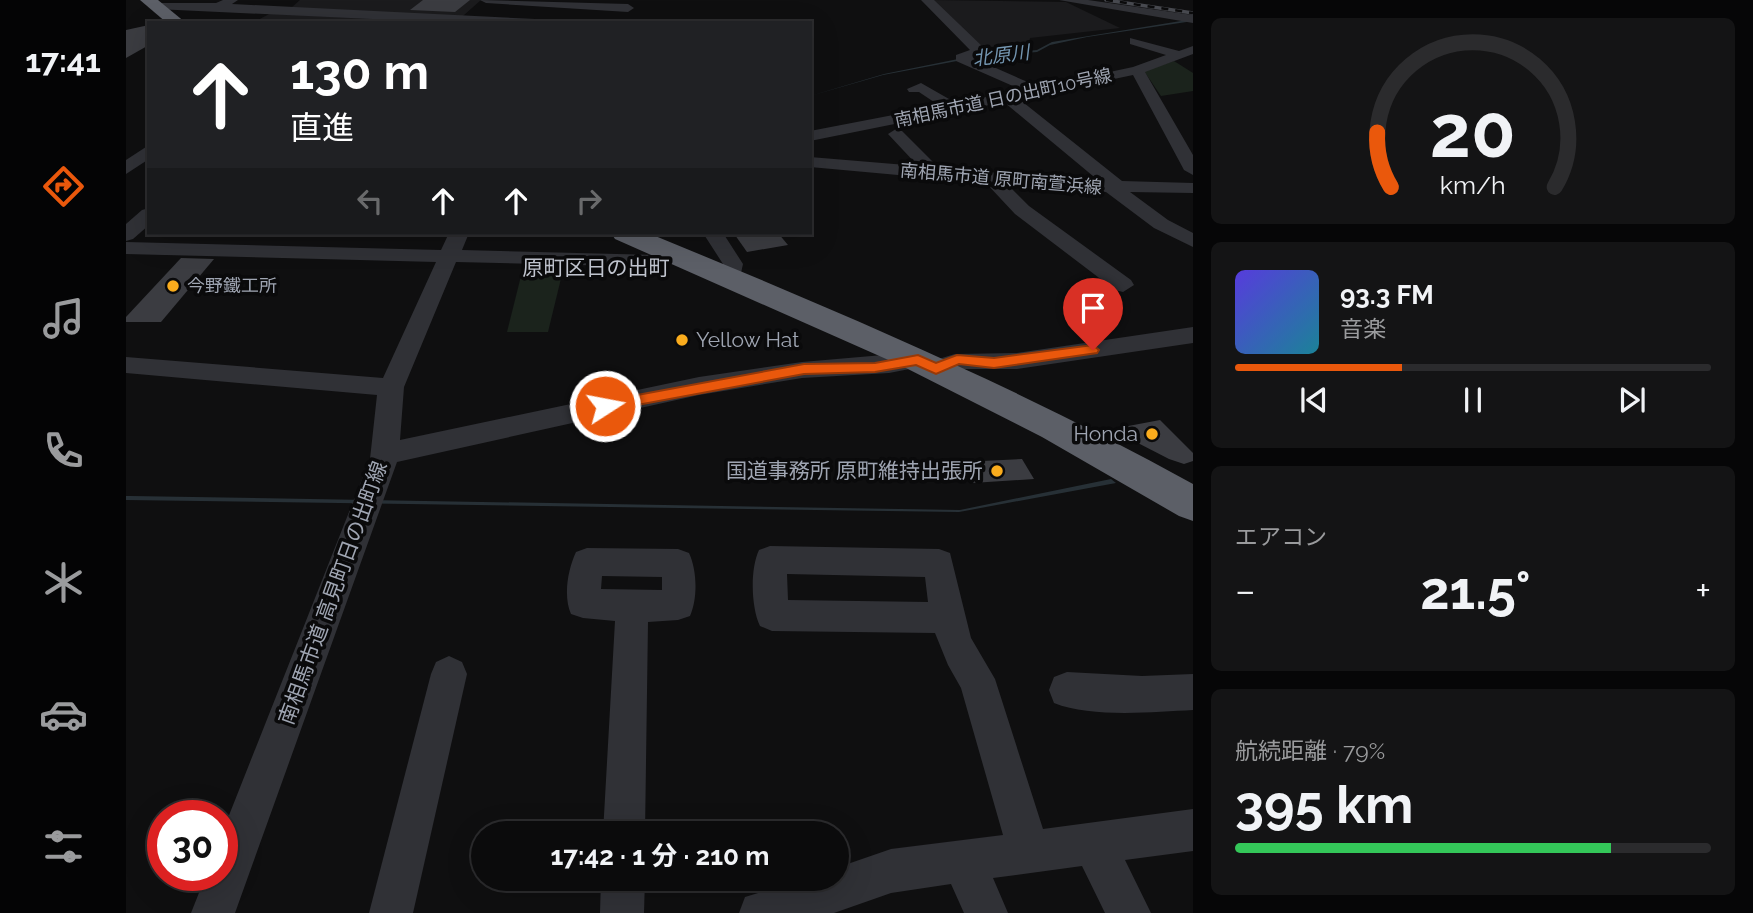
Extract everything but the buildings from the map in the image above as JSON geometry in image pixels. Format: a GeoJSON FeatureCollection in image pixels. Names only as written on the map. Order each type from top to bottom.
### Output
{"type":"FeatureCollection","features":[{"type":"Feature","properties":{"kind":"highway"},"geometry":{"type":"LineString","coordinates":[[152,3],[175,21]]}},
{"type":"Feature","properties":{"kind":"highway"},"geometry":{"type":"LineString","coordinates":[[630,235],[927,365],[1068,434],[1193,504]]}},
{"type":"Feature","properties":{"kind":"street"},"geometry":{"type":"LineString","coordinates":[[218,7],[232,0]]}},
{"type":"Feature","properties":{"kind":"street"},"geometry":{"type":"LineString","coordinates":[[152,3],[462,21],[486,0],[631,4]]}},
{"type":"Feature","properties":{"kind":"street"},"geometry":{"type":"LineString","coordinates":[[927,0],[979,51],[964,59],[1038,92]]}},
{"type":"Feature","properties":{"kind":"street"},"geometry":{"type":"LineString","coordinates":[[1065,0],[1134,4],[1192,16]]}},
{"type":"Feature","properties":{"kind":"street"},"geometry":{"type":"LineString","coordinates":[[620,21],[631,4]]}},
{"type":"Feature","properties":{"kind":"street"},"geometry":{"type":"LineString","coordinates":[[1135,41],[1188,53]]}},
{"type":"Feature","properties":{"kind":"street","name":"南相馬市道 日の出町10号線"},"geometry":{"type":"LineString","coordinates":[[812,135],[1038,92],[1137,70],[1188,53]]}},
{"type":"Feature","properties":{"kind":"street"},"geometry":{"type":"LineString","coordinates":[[1137,70],[1193,170]]}},
{"type":"Feature","properties":{"kind":"street"},"geometry":{"type":"LineString","coordinates":[[914,89],[921,87],[955,109]]}},
{"type":"Feature","properties":{"kind":"street"},"geometry":{"type":"LineString","coordinates":[[1008,98],[1161,224],[1193,241]]}},
{"type":"Feature","properties":{"kind":"street"},"geometry":{"type":"LineString","coordinates":[[896,134],[934,173]]}},
{"type":"Feature","properties":{"kind":"street"},"geometry":{"type":"LineString","coordinates":[[126,169],[145,143]]}},
{"type":"Feature","properties":{"kind":"street","name":"南相馬市道 原町南萱浜線"},"geometry":{"type":"LineString","coordinates":[[813,159],[992,179],[1115,188],[1193,188]]}},
{"type":"Feature","properties":{"kind":"street"},"geometry":{"type":"LineString","coordinates":[[992,179],[1022,210],[1123,285]]}},
{"type":"Feature","properties":{"kind":"street"},"geometry":{"type":"LineString","coordinates":[[126,235],[147,216]]}},
{"type":"Feature","properties":{"kind":"street"},"geometry":{"type":"LineString","coordinates":[[714,235],[733,264],[731,277]]}},
{"type":"Feature","properties":{"kind":"street"},"geometry":{"type":"LineString","coordinates":[[126,248],[454,244],[649,261],[675,254]]}},
{"type":"Feature","properties":{"kind":"street","name":"南相馬市道 高見町日の出町線"},"geometry":{"type":"LineString","coordinates":[[214,913],[384,452],[391,387],[454,244]]}},
{"type":"Feature","properties":{"kind":"street"},"geometry":{"type":"LineString","coordinates":[[384,452],[395,452],[578,411],[804,369],[927,365],[957,360],[994,363],[1017,361],[1193,335]]}},
{"type":"Feature","properties":{"kind":"street"},"geometry":{"type":"LineString","coordinates":[[126,366],[391,387]]}},
{"type":"Feature","properties":{"kind":"street"},"geometry":{"type":"LineString","coordinates":[[947,618],[772,615],[770,559],[939,563],[947,618],[961,660],[977,679],[1029,853]]}},
{"type":"Feature","properties":{"kind":"street"},"geometry":{"type":"LineString","coordinates":[[624,821],[632,607]]}},
{"type":"Feature","properties":{"kind":"street"},"geometry":{"type":"LineString","coordinates":[[391,913],[449,674]]}},
{"type":"Feature","properties":{"kind":"street"},"geometry":{"type":"LineString","coordinates":[[1067,690],[1142,694],[1193,692]]}},
{"type":"Feature","properties":{"kind":"street"},"geometry":{"type":"LineString","coordinates":[[761,913],[783,909],[891,872],[1193,830]]}},
{"type":"Feature","properties":{"kind":"street"},"geometry":{"type":"LineString","coordinates":[[1093,844],[1129,913]]}},
{"type":"Feature","properties":{"kind":"street"},"geometry":{"type":"LineString","coordinates":[[963,861],[986,913]]}},
{"type":"Feature","properties":{"kind":"street"},"geometry":{"type":"LineString","coordinates":[[622,913],[623,891]]}},
{"type":"Feature","properties":{"kind":"shaded area"},"geometry":{"type":"Polygon","coordinates":[[[300,0],[481,0],[457,21],[392,21],[397,17],[377,15],[368,21],[256,21],[275,11],[291,8],[300,0]]]}},
{"type":"Feature","properties":{"kind":"shaded area"},"geometry":{"type":"Polygon","coordinates":[[[930,0],[1066,2],[1120,28],[1030,38],[1028,48],[984,52],[930,0]]]}},
{"type":"Feature","properties":{"kind":"shaded area"},"geometry":{"type":"Polygon","coordinates":[[[1174,61],[1193,73],[1193,91],[1161,96],[1144,71],[1174,61]]]}},
{"type":"Feature","properties":{"kind":"shaded area"},"geometry":{"type":"Polygon","coordinates":[[[525,260],[565,262],[548,332],[507,332],[525,260]]]}},
{"type":"Feature","properties":{"kind":"water","name":"北原川"},"geometry":{"type":"Polygon","coordinates":[[[1193,21],[1087,37],[1050,45],[1037,52],[978,57],[883,75],[812,95],[884,74],[973,56],[1037,50],[1052,42],[1193,21]]]}},
{"type":"Feature","properties":{"kind":"water"},"geometry":{"type":"Polygon","coordinates":[[[1111,479],[1116,483],[959,512],[126,500],[126,496],[131,496],[960,510],[1111,479]]]}},
{"type":"Feature","properties":{"kind":"railway"},"geometry":{"type":"LineString","coordinates":[[1106,0],[1193,13]]}},
{"type":"Feature","properties":{"kind":"place","name":"今野鐵工所"},"geometry":{"type":"Point","coordinates":[173,286]}},
{"type":"Feature","properties":{"kind":"place","name":"Yellow Hat"},"geometry":{"type":"Point","coordinates":[682,340]}},
{"type":"Feature","properties":{"kind":"place","name":"Honda"},"geometry":{"type":"Point","coordinates":[1152,434]}},
{"type":"Feature","properties":{"kind":"place","name":"国道事務所 原町維持出張所"},"geometry":{"type":"Point","coordinates":[997,471]}},
{"type":"Feature","properties":{"kind":"district","name":"原町区日の出町"},"geometry":{"type":"Point","coordinates":[596,268]}},
{"type":"Feature","properties":{"kind":"route"},"geometry":{"type":"LineString","coordinates":[[605,406],[804,369],[875,368],[918,360],[936,369],[957,360],[994,363],[1093,350]]}}]}
